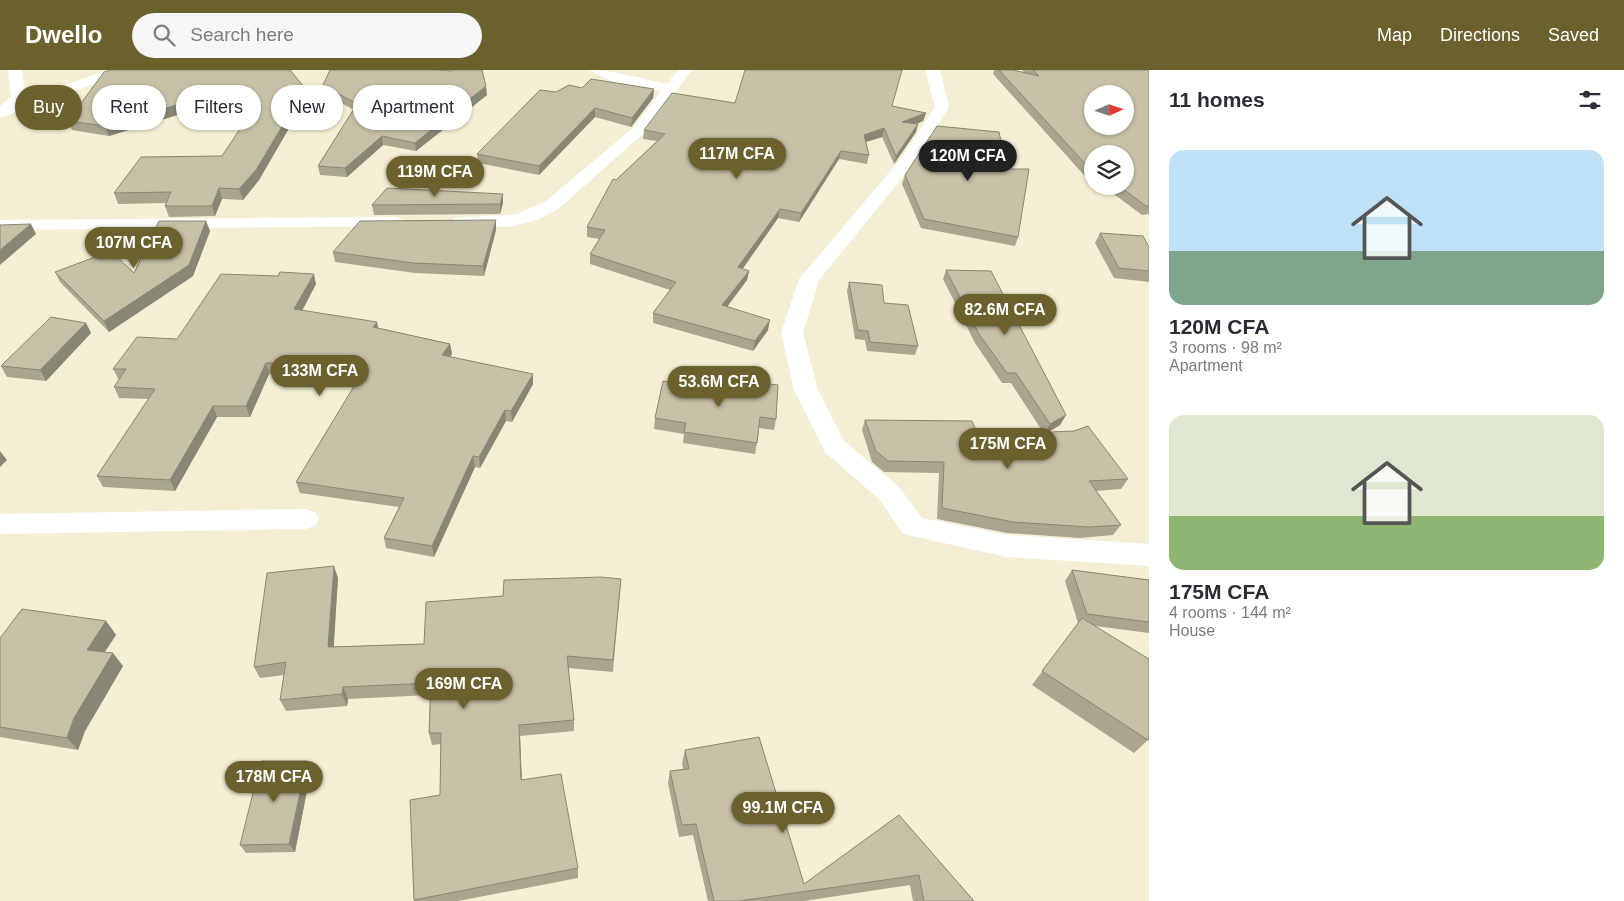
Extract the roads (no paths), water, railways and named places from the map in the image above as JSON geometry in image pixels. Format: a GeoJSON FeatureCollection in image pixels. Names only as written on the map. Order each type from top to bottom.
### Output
{"type":"FeatureCollection","features":[{"type":"Feature","properties":{"kind":"street"},"geometry":{"type":"LineString","coordinates":[[0,114],[18,98],[16,70]]}},
{"type":"Feature","properties":{"kind":"street"},"geometry":{"type":"LineString","coordinates":[[0,114],[120,70]]}},
{"type":"Feature","properties":{"kind":"street"},"geometry":{"type":"LineString","coordinates":[[596,70],[616,78],[671,89]]}},
{"type":"Feature","properties":{"kind":"street"},"geometry":{"type":"LineString","coordinates":[[442,222],[496,223],[519,221],[538,216],[640,130],[685,70]]}},
{"type":"Feature","properties":{"kind":"street"},"geometry":{"type":"LineString","coordinates":[[932,70],[942,107],[905,164],[810,279],[792,333],[806,390],[834,446],[890,494],[913,527],[1007,546],[1149,555]]}},
{"type":"Feature","properties":{"kind":"street"},"geometry":{"type":"LineString","coordinates":[[0,225],[414,222]]}},
{"type":"Feature","properties":{"kind":"street"},"geometry":{"type":"LineString","coordinates":[[0,524],[305,519]]}}]}
